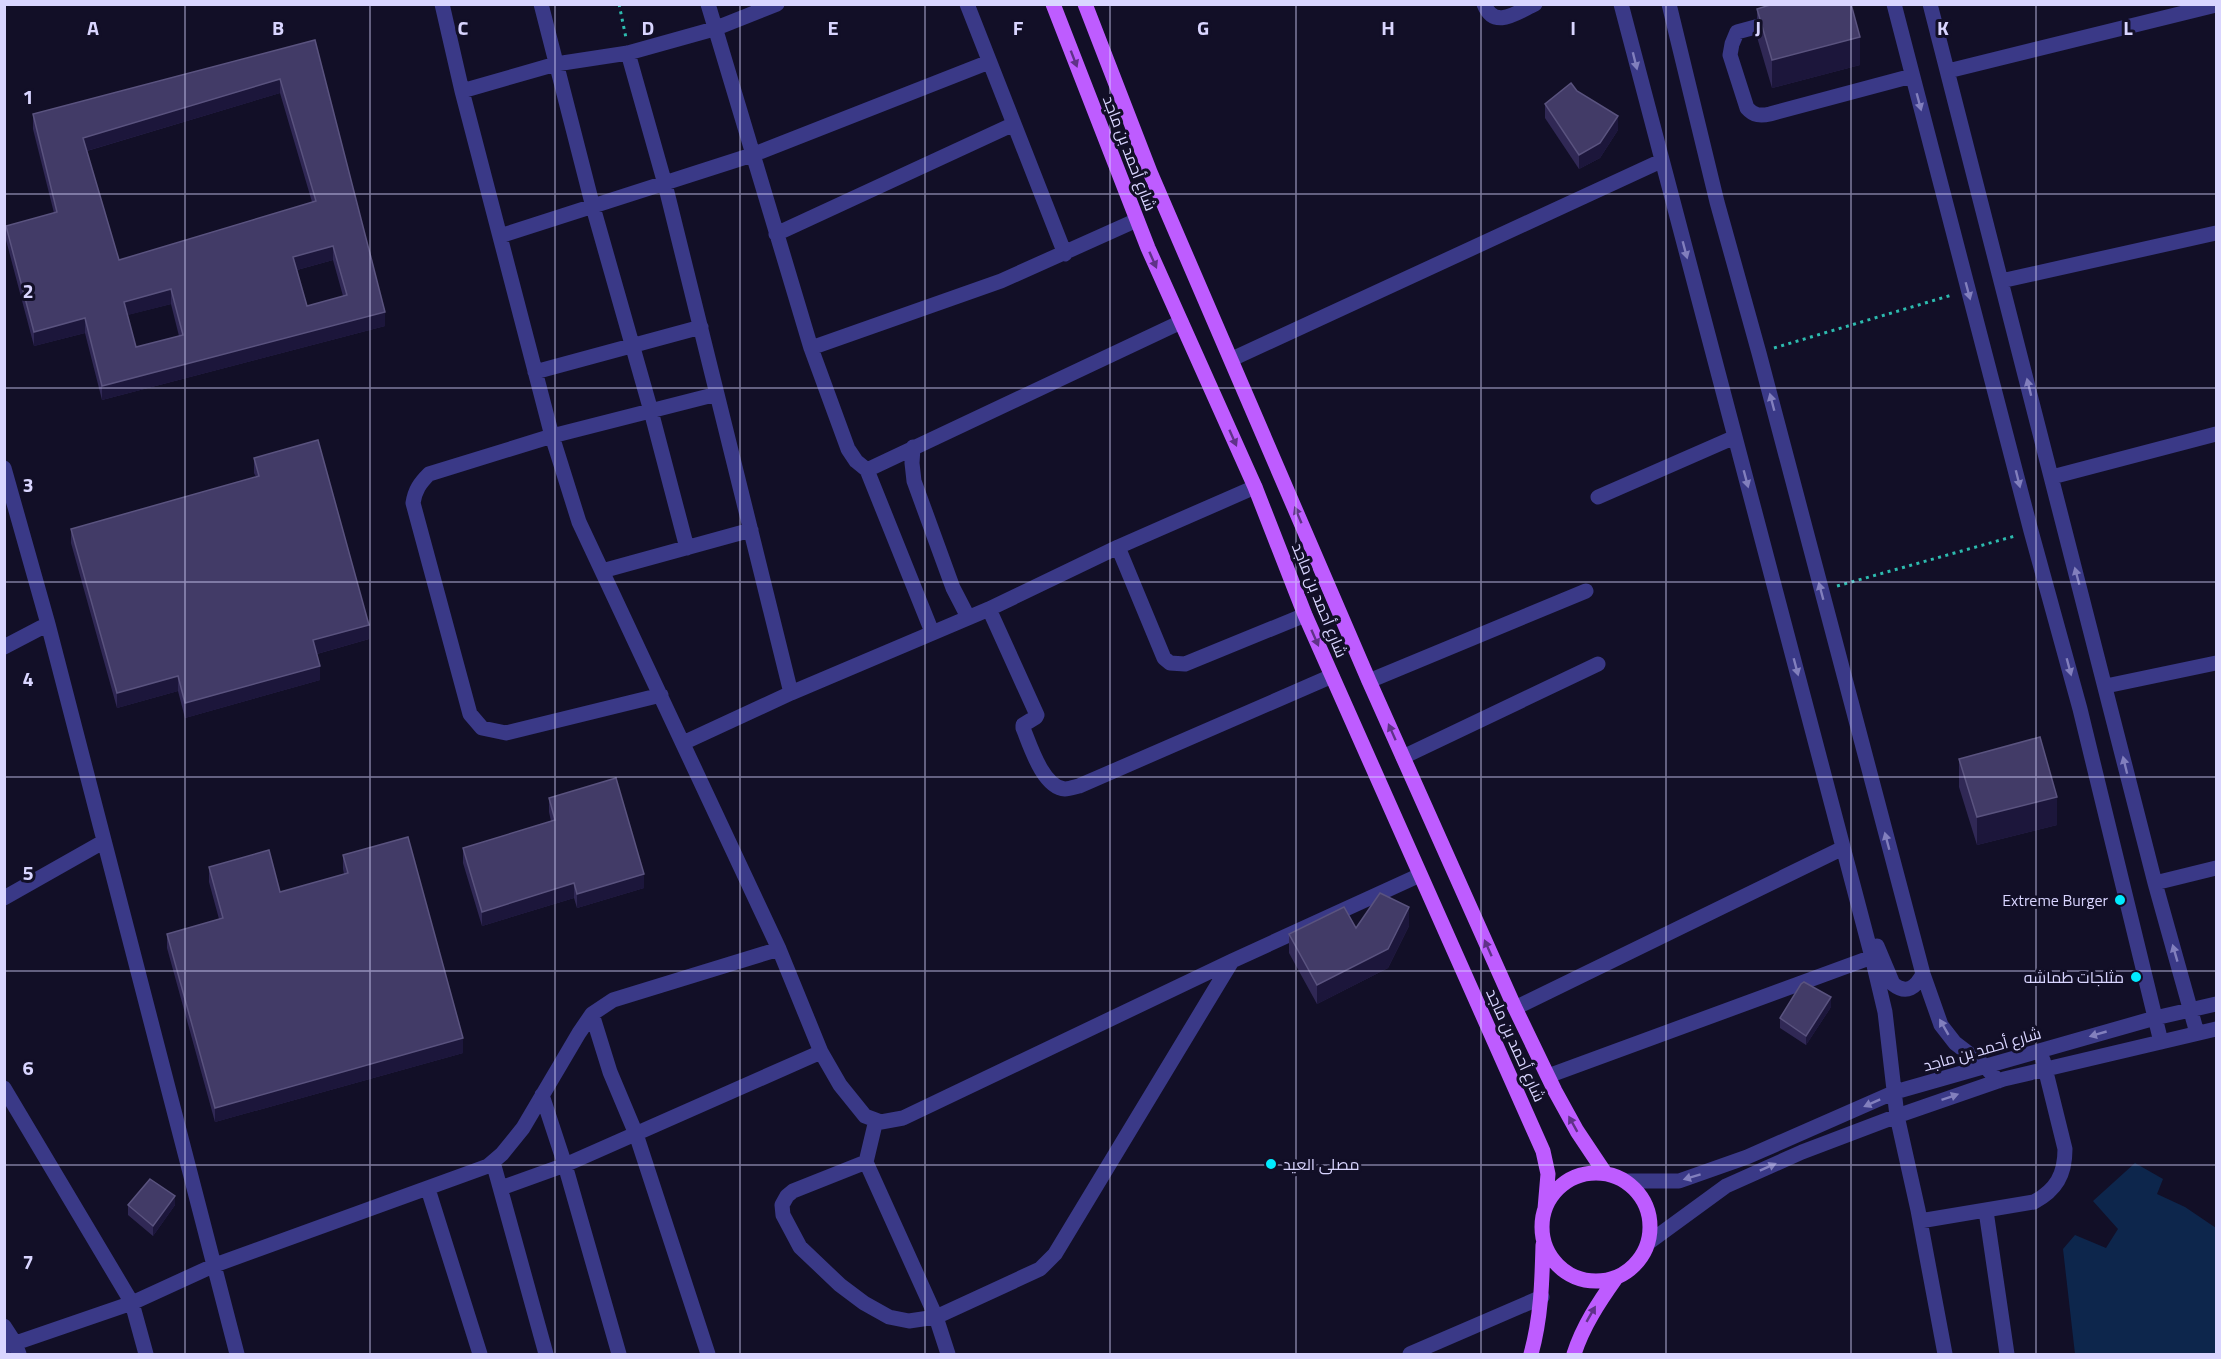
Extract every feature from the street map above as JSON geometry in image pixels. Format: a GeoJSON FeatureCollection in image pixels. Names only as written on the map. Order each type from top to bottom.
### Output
{"type":"FeatureCollection","features":[{"type":"Feature","properties":{"kind":"main road","name":"شارع أحمد بن ماجد"},"geometry":{"type":"LineString","coordinates":[[1053,4],[1137,220],[1255,487],[1305,615],[1543,1151],[1548,1174],[1545,1209]]}},
{"type":"Feature","properties":{"kind":"main road","name":"شارع أحمد بن ماجد"},"geometry":{"type":"LineString","coordinates":[[1085,4],[1150,172],[1369,681],[1515,1008],[1577,1131],[1605,1173]]}},
{"type":"Feature","properties":{"kind":"main road"},"geometry":{"type":"LineString","coordinates":[[1531,1354],[1542,1297],[1542,1224],[1545,1209],[1554,1192],[1569,1180],[1586,1173],[1605,1173],[1626,1181],[1639,1193],[1647,1208],[1651,1225],[1648,1243],[1636,1264],[1616,1278],[1592,1312],[1574,1354]]}},
{"type":"Feature","properties":{"kind":"main road"},"geometry":{"type":"LineString","coordinates":[[1543,1239],[1550,1256],[1562,1270],[1579,1278],[1597,1281],[1616,1278]]}},
{"type":"Feature","properties":{"kind":"street"},"geometry":{"type":"LineString","coordinates":[[442,4],[462,91],[535,372],[579,522],[779,949],[821,1052],[854,1105],[865,1116],[881,1122],[903,1118],[1232,961],[1420,875]]}},
{"type":"Feature","properties":{"kind":"street"},"geometry":{"type":"LineString","coordinates":[[541,4],[592,207],[633,346],[687,548]]}},
{"type":"Feature","properties":{"kind":"street"},"geometry":{"type":"LineString","coordinates":[[708,4],[776,234],[812,348],[848,449],[856,461],[867,470],[932,632]]}},
{"type":"Feature","properties":{"kind":"street"},"geometry":{"type":"LineString","coordinates":[[462,91],[556,64],[628,53],[714,29],[777,4]]}},
{"type":"Feature","properties":{"kind":"street"},"geometry":{"type":"LineString","coordinates":[[967,4],[1065,254]]}},
{"type":"Feature","properties":{"kind":"street"},"geometry":{"type":"LineString","coordinates":[[1484,4],[1487,13],[1496,19],[1504,18],[1534,4]]}},
{"type":"Feature","properties":{"kind":"street"},"geometry":{"type":"LineString","coordinates":[[1620,4],[1872,957],[1885,1012],[1897,1116],[1945,1354]]}},
{"type":"Feature","properties":{"kind":"street"},"geometry":{"type":"LineString","coordinates":[[1669,4],[1717,202],[1923,974],[1941,1025],[1954,1043],[1985,1066],[1998,1081]]}},
{"type":"Feature","properties":{"kind":"street"},"geometry":{"type":"LineString","coordinates":[[1894,4],[2031,531],[2080,709],[2161,1042]]}},
{"type":"Feature","properties":{"kind":"street"},"geometry":{"type":"LineString","coordinates":[[1930,4],[2155,883],[2197,1034]]}},
{"type":"Feature","properties":{"kind":"street"},"geometry":{"type":"LineString","coordinates":[[1948,71],[2217,5]]}},
{"type":"Feature","properties":{"kind":"street"},"geometry":{"type":"LineString","coordinates":[[1783,20],[1737,32],[1732,44],[1730,55],[1747,108],[1752,113],[1761,116],[1770,114],[1912,76]]}},
{"type":"Feature","properties":{"kind":"street"},"geometry":{"type":"LineString","coordinates":[[628,53],[665,184],[791,693]]}},
{"type":"Feature","properties":{"kind":"street"},"geometry":{"type":"LineString","coordinates":[[500,236],[752,155],[989,62]]}},
{"type":"Feature","properties":{"kind":"street"},"geometry":{"type":"LineString","coordinates":[[776,234],[1014,124]]}},
{"type":"Feature","properties":{"kind":"street"},"geometry":{"type":"LineString","coordinates":[[1232,359],[1661,161]]}},
{"type":"Feature","properties":{"kind":"street"},"geometry":{"type":"LineString","coordinates":[[812,348],[1001,281],[1137,220]]}},
{"type":"Feature","properties":{"kind":"street"},"geometry":{"type":"LineString","coordinates":[[2001,281],[2217,233]]}},
{"type":"Feature","properties":{"kind":"street"},"geometry":{"type":"LineString","coordinates":[[867,470],[1181,322]]}},
{"type":"Feature","properties":{"kind":"street"},"geometry":{"type":"LineString","coordinates":[[535,372],[700,327]]}},
{"type":"Feature","properties":{"kind":"street"},"geometry":{"type":"LineString","coordinates":[[661,695],[506,733],[482,728],[470,714],[413,503],[414,494],[420,482],[429,474],[552,436],[717,394]]}},
{"type":"Feature","properties":{"kind":"street"},"geometry":{"type":"LineString","coordinates":[[2052,477],[2217,434]]}},
{"type":"Feature","properties":{"kind":"street"},"geometry":{"type":"LineString","coordinates":[[1598,497],[1734,437]]}},
{"type":"Feature","properties":{"kind":"street"},"geometry":{"type":"LineString","coordinates":[[914,447],[912,463],[914,481],[953,588],[968,617]]}},
{"type":"Feature","properties":{"kind":"street"},"geometry":{"type":"LineString","coordinates":[[4,468],[48,624],[237,1354]]}},
{"type":"Feature","properties":{"kind":"street"},"geometry":{"type":"LineString","coordinates":[[683,743],[791,693],[989,609],[1118,547],[1255,487]]}},
{"type":"Feature","properties":{"kind":"street"},"geometry":{"type":"LineString","coordinates":[[602,571],[751,530]]}},
{"type":"Feature","properties":{"kind":"street"},"geometry":{"type":"LineString","coordinates":[[1118,547],[1164,658],[1170,663],[1185,664],[1305,615]]}},
{"type":"Feature","properties":{"kind":"street"},"geometry":{"type":"LineString","coordinates":[[1369,681],[1586,591]]}},
{"type":"Feature","properties":{"kind":"street"},"geometry":{"type":"LineString","coordinates":[[989,609],[1037,715],[1023,725],[1023,728],[1047,779],[1065,789],[1079,786],[1332,676]]}},
{"type":"Feature","properties":{"kind":"street"},"geometry":{"type":"LineString","coordinates":[[4,647],[48,624]]}},
{"type":"Feature","properties":{"kind":"street"},"geometry":{"type":"LineString","coordinates":[[2106,686],[2217,663]]}},
{"type":"Feature","properties":{"kind":"street"},"geometry":{"type":"LineString","coordinates":[[1403,757],[1598,664]]}},
{"type":"Feature","properties":{"kind":"street"},"geometry":{"type":"LineString","coordinates":[[4,898],[103,842]]}},
{"type":"Feature","properties":{"kind":"street"},"geometry":{"type":"LineString","coordinates":[[1515,1008],[1843,848]]}},
{"type":"Feature","properties":{"kind":"street"},"geometry":{"type":"LineString","coordinates":[[2155,883],[2217,868]]}},
{"type":"Feature","properties":{"kind":"street"},"geometry":{"type":"LineString","coordinates":[[1858,902],[1893,984],[1902,989],[1912,988],[1916,986],[1923,974]]}},
{"type":"Feature","properties":{"kind":"street"},"geometry":{"type":"LineString","coordinates":[[4,1326],[13,1348],[132,1303],[214,1265],[469,1174],[502,1154],[523,1128],[592,1014],[613,1000],[779,949]]}},
{"type":"Feature","properties":{"kind":"street"},"geometry":{"type":"LineString","coordinates":[[1548,1076],[1872,957]]}},
{"type":"Feature","properties":{"kind":"street"},"geometry":{"type":"LineString","coordinates":[[866,1162],[793,1191],[782,1205],[783,1215],[800,1247],[864,1304],[889,1317],[909,1321],[936,1317],[1040,1269],[1055,1254],[1232,961]]}},
{"type":"Feature","properties":{"kind":"street","name":"شارع أحمد بن ماجد"},"geometry":{"type":"LineString","coordinates":[[1626,1181],[1679,1181],[1707,1173],[1895,1092],[2154,1018],[2217,1004]]}},
{"type":"Feature","properties":{"kind":"street"},"geometry":{"type":"LineString","coordinates":[[592,1014],[610,1072],[636,1134],[708,1354]]}},
{"type":"Feature","properties":{"kind":"street"},"geometry":{"type":"LineString","coordinates":[[1648,1243],[1726,1186],[1803,1152],[1897,1116],[1998,1081],[2217,1029]]}},
{"type":"Feature","properties":{"kind":"street"},"geometry":{"type":"LineString","coordinates":[[1920,1221],[2034,1203],[2049,1194],[2061,1178],[2065,1163],[2065,1149],[2040,1051]]}},
{"type":"Feature","properties":{"kind":"street"},"geometry":{"type":"LineString","coordinates":[[501,1188],[565,1166],[821,1052]]}},
{"type":"Feature","properties":{"kind":"street"},"geometry":{"type":"LineString","coordinates":[[4,1088],[132,1303],[146,1354]]}},
{"type":"Feature","properties":{"kind":"street"},"geometry":{"type":"LineString","coordinates":[[542,1095],[565,1166],[618,1354]]}},
{"type":"Feature","properties":{"kind":"street"},"geometry":{"type":"LineString","coordinates":[[876,1120],[866,1162],[936,1317],[948,1354]]}},
{"type":"Feature","properties":{"kind":"street"},"geometry":{"type":"LineString","coordinates":[[493,1161],[546,1354]]}},
{"type":"Feature","properties":{"kind":"street"},"geometry":{"type":"LineString","coordinates":[[428,1189],[480,1354]]}},
{"type":"Feature","properties":{"kind":"street"},"geometry":{"type":"LineString","coordinates":[[1986,1211],[2007,1354]]}},
{"type":"Feature","properties":{"kind":"street"},"geometry":{"type":"LineString","coordinates":[[1410,1354],[1542,1297]]}},
{"type":"Feature","properties":{"kind":"path"},"geometry":{"type":"LineString","coordinates":[[619,4],[628,53]]}},
{"type":"Feature","properties":{"kind":"path"},"geometry":{"type":"LineString","coordinates":[[1759,353],[1968,290]]}},
{"type":"Feature","properties":{"kind":"path"},"geometry":{"type":"LineString","coordinates":[[1820,590],[2031,531]]}},
{"type":"Feature","properties":{"kind":"water"},"geometry":{"type":"Polygon","coordinates":[[[2135,1163],[2163,1179],[2157,1194],[2185,1207],[2216,1228],[2216,1354],[2075,1354],[2063,1249],[2075,1235],[2106,1248],[2118,1229],[2093,1201],[2135,1163]]]}},
{"type":"Feature","properties":{"kind":"building"},"geometry":{"type":"Polygon","coordinates":[[[1773,4],[1851,4],[1860,37],[1772,60],[1757,9],[1773,4]]]}},
{"type":"Feature","properties":{"kind":"building"},"geometry":{"type":"Polygon","coordinates":[[[315,40],[385,312],[102,386],[85,318],[34,332],[6,226],[57,212],[33,114],[315,40]],[[280,79],[83,138],[119,260],[316,201],[280,79]],[[333,246],[293,257],[307,306],[347,295],[333,246]],[[171,289],[124,302],[136,347],[183,335],[171,289]]]}},
{"type":"Feature","properties":{"kind":"building"},"geometry":{"type":"Polygon","coordinates":[[[1571,83],[1577,91],[1618,116],[1600,143],[1579,155],[1545,104],[1571,83]]]}},
{"type":"Feature","properties":{"kind":"building"},"geometry":{"type":"Polygon","coordinates":[[[318,440],[369,625],[313,640],[320,666],[185,703],[178,676],[117,693],[71,529],[259,476],[254,458],[318,440]]]}},
{"type":"Feature","properties":{"kind":"building"},"geometry":{"type":"Polygon","coordinates":[[[2040,737],[2057,797],[1977,817],[1959,759],[2040,737]]]}},
{"type":"Feature","properties":{"kind":"building"},"geometry":{"type":"Polygon","coordinates":[[[616,778],[644,874],[577,894],[574,883],[482,912],[463,848],[555,820],[549,798],[616,778]]]}},
{"type":"Feature","properties":{"kind":"building"},"geometry":{"type":"Polygon","coordinates":[[[408,837],[463,1038],[215,1108],[167,934],[223,918],[209,867],[269,850],[280,892],[348,873],[343,855],[408,837]]]}},
{"type":"Feature","properties":{"kind":"building"},"geometry":{"type":"Polygon","coordinates":[[[1380,893],[1409,907],[1388,949],[1317,985],[1289,934],[1344,907],[1356,928],[1380,893]]]}},
{"type":"Feature","properties":{"kind":"building"},"geometry":{"type":"Polygon","coordinates":[[[1804,982],[1831,997],[1806,1036],[1780,1018],[1804,982]]]}},
{"type":"Feature","properties":{"kind":"building"},"geometry":{"type":"Polygon","coordinates":[[[150,1179],[175,1196],[153,1226],[128,1205],[150,1179]]]}},
{"type":"Feature","properties":{"kind":"place","name":"Extreme Burger"},"geometry":{"type":"Point","coordinates":[2120,900]}},
{"type":"Feature","properties":{"kind":"place","name":"مثلجات طماشه"},"geometry":{"type":"Point","coordinates":[2136,977]}},
{"type":"Feature","properties":{"kind":"place","name":"مصلى العيد"},"geometry":{"type":"Point","coordinates":[1271,1164]}}]}
